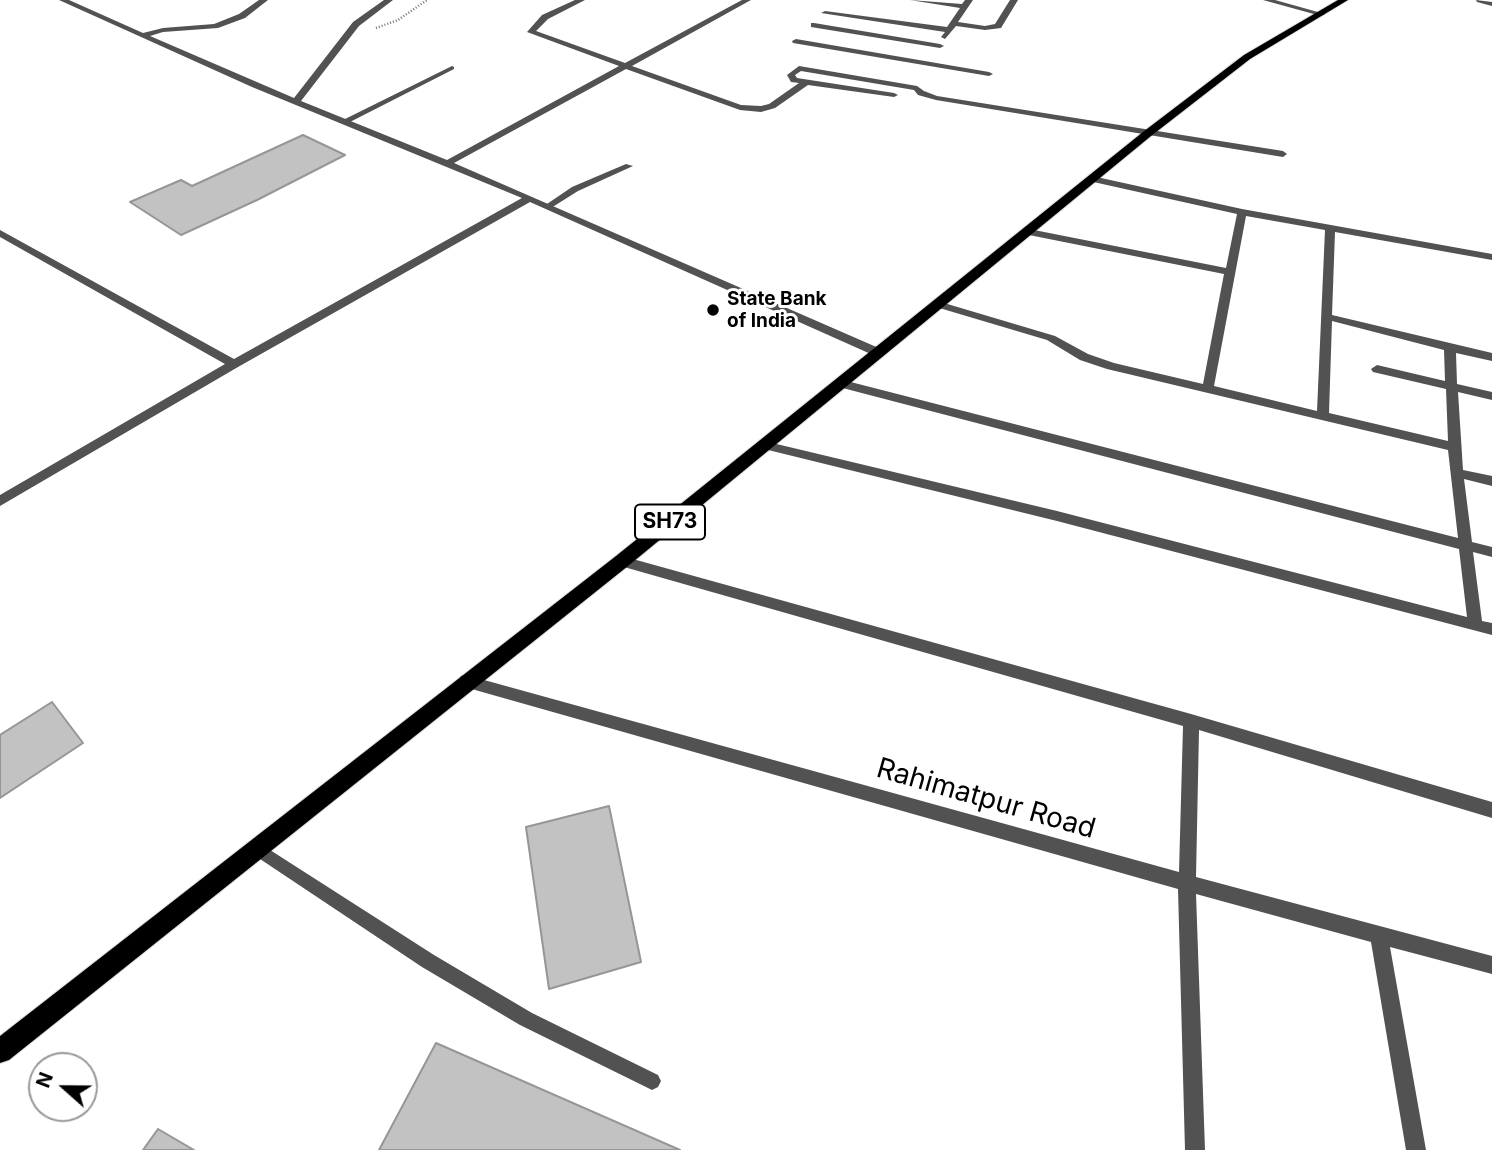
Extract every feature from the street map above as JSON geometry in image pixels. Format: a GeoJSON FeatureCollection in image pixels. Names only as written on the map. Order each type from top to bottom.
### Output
{"type":"FeatureCollection","features":[{"type":"Feature","properties":{"kind":"main road","name":"SH73"},"geometry":{"type":"LineString","coordinates":[[0,1051],[466,681],[622,561],[877,352],[1030,232],[1147,134],[1247,57],[1344,0]]}},
{"type":"Feature","properties":{"kind":"street"},"geometry":{"type":"LineString","coordinates":[[144,35],[163,30],[215,26],[242,16],[264,0]]}},
{"type":"Feature","properties":{"kind":"street"},"geometry":{"type":"LineString","coordinates":[[296,101],[350,31],[389,0]]}},
{"type":"Feature","properties":{"kind":"street"},"geometry":{"type":"LineString","coordinates":[[581,0],[545,17],[531,32],[750,109],[772,106],[806,82]]}},
{"type":"Feature","properties":{"kind":"street"},"geometry":{"type":"LineString","coordinates":[[449,163],[747,0]]}},
{"type":"Feature","properties":{"kind":"street"},"geometry":{"type":"LineString","coordinates":[[914,0],[967,3],[916,88]]}},
{"type":"Feature","properties":{"kind":"street"},"geometry":{"type":"LineString","coordinates":[[825,13],[985,28],[998,26],[1014,0]]}},
{"type":"Feature","properties":{"kind":"street"},"geometry":{"type":"LineString","coordinates":[[1267,0],[1321,14]]}},
{"type":"Feature","properties":{"kind":"street"},"geometry":{"type":"LineString","coordinates":[[1480,0],[1492,4]]}},
{"type":"Feature","properties":{"kind":"street"},"geometry":{"type":"LineString","coordinates":[[72,1],[144,35],[449,163],[877,352]]}},
{"type":"Feature","properties":{"kind":"street"},"geometry":{"type":"LineString","coordinates":[[814,25],[940,46]]}},
{"type":"Feature","properties":{"kind":"street"},"geometry":{"type":"LineString","coordinates":[[796,41],[989,74]]}},
{"type":"Feature","properties":{"kind":"street"},"geometry":{"type":"LineString","coordinates":[[894,95],[794,80],[791,75],[797,69],[804,68],[916,88],[921,93],[936,98],[1283,154]]}},
{"type":"Feature","properties":{"kind":"street"},"geometry":{"type":"LineString","coordinates":[[1092,179],[1242,212],[1492,257]]}},
{"type":"Feature","properties":{"kind":"street"},"geometry":{"type":"LineString","coordinates":[[0,500],[529,198]]}},
{"type":"Feature","properties":{"kind":"street"},"geometry":{"type":"LineString","coordinates":[[1209,388],[1242,212]]}},
{"type":"Feature","properties":{"kind":"street"},"geometry":{"type":"LineString","coordinates":[[1323,415],[1330,228]]}},
{"type":"Feature","properties":{"kind":"street"},"geometry":{"type":"LineString","coordinates":[[1030,232],[1230,272]]}},
{"type":"Feature","properties":{"kind":"street"},"geometry":{"type":"LineString","coordinates":[[0,233],[234,364]]}},
{"type":"Feature","properties":{"kind":"street"},"geometry":{"type":"LineString","coordinates":[[940,304],[1051,338],[1084,357],[1454,447]]}},
{"type":"Feature","properties":{"kind":"street"},"geometry":{"type":"LineString","coordinates":[[1328,317],[1492,357]]}},
{"type":"Feature","properties":{"kind":"street"},"geometry":{"type":"LineString","coordinates":[[1450,348],[1454,447],[1475,625]]}},
{"type":"Feature","properties":{"kind":"street"},"geometry":{"type":"LineString","coordinates":[[1377,369],[1492,396]]}},
{"type":"Feature","properties":{"kind":"street"},"geometry":{"type":"LineString","coordinates":[[839,383],[1492,552]]}},
{"type":"Feature","properties":{"kind":"street"},"geometry":{"type":"LineString","coordinates":[[764,445],[1057,516],[1492,629]]}},
{"type":"Feature","properties":{"kind":"street"},"geometry":{"type":"LineString","coordinates":[[1458,473],[1492,481]]}},
{"type":"Feature","properties":{"kind":"street"},"geometry":{"type":"LineString","coordinates":[[622,561],[1191,721],[1492,810]]}},
{"type":"Feature","properties":{"kind":"street","name":"Rahimatpur Road"},"geometry":{"type":"LineString","coordinates":[[466,681],[1187,883],[1492,965]]}},
{"type":"Feature","properties":{"kind":"street"},"geometry":{"type":"LineString","coordinates":[[1191,721],[1187,883],[1195,1150]]}},
{"type":"Feature","properties":{"kind":"street"},"geometry":{"type":"LineString","coordinates":[[1379,935],[1416,1150]]}},
{"type":"Feature","properties":{"kind":"lane"},"geometry":{"type":"LineString","coordinates":[[345,121],[452,68]]}},
{"type":"Feature","properties":{"kind":"lane"},"geometry":{"type":"LineString","coordinates":[[548,206],[575,189],[629,166]]}},
{"type":"Feature","properties":{"kind":"lane"},"geometry":{"type":"LineString","coordinates":[[256,848],[428,961],[526,1019],[652,1081]]}},
{"type":"Feature","properties":{"kind":"path"},"geometry":{"type":"LineString","coordinates":[[350,31],[378,28],[398,20],[427,0]]}},
{"type":"Feature","properties":{"kind":"building"},"geometry":{"type":"Polygon","coordinates":[[[303,135],[345,155],[181,235],[130,202],[181,180],[192,186],[303,135]]]}},
{"type":"Feature","properties":{"kind":"building"},"geometry":{"type":"Polygon","coordinates":[[[52,702],[83,743],[0,798],[0,735],[52,702]]]}},
{"type":"Feature","properties":{"kind":"building"},"geometry":{"type":"Polygon","coordinates":[[[609,806],[641,962],[549,989],[526,827],[609,806]]]}},
{"type":"Feature","properties":{"kind":"building"},"geometry":{"type":"Polygon","coordinates":[[[436,1043],[680,1150],[379,1150],[436,1043]]]}},
{"type":"Feature","properties":{"kind":"building"},"geometry":{"type":"Polygon","coordinates":[[[158,1129],[194,1150],[143,1150],[158,1129]]]}},
{"type":"Feature","properties":{"kind":"place","name":"State Bank of India"},"geometry":{"type":"Point","coordinates":[713,310]}}]}
